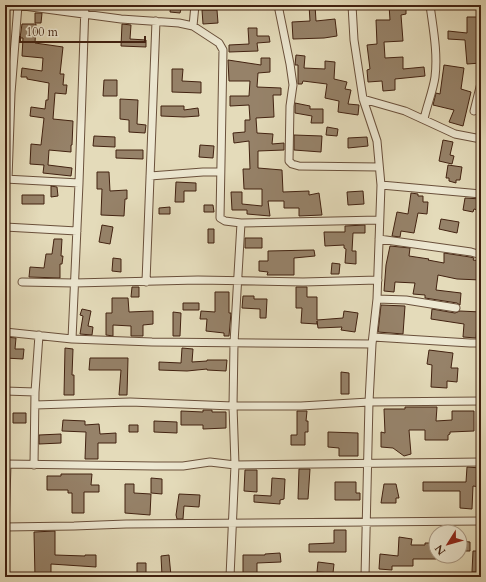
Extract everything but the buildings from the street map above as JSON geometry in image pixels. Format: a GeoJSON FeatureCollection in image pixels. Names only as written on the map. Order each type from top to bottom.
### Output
{"type":"FeatureCollection","features":[{"type":"Feature","properties":{"kind":"street"},"geometry":{"type":"LineString","coordinates":[[79,183],[7,179],[17,5],[121,19],[179,23],[193,26],[220,43],[223,50],[220,218],[225,221],[241,223],[379,220]]}},
{"type":"Feature","properties":{"kind":"street"},"geometry":{"type":"LineString","coordinates":[[72,339],[79,183],[84,5]]}},
{"type":"Feature","properties":{"kind":"street"},"geometry":{"type":"LineString","coordinates":[[193,26],[195,5]]}},
{"type":"Feature","properties":{"kind":"street"},"geometry":{"type":"LineString","coordinates":[[278,5],[293,85],[290,106],[289,162],[298,166],[379,167]]}},
{"type":"Feature","properties":{"kind":"street"},"geometry":{"type":"LineString","coordinates":[[352,5],[354,40],[363,99],[377,141],[381,185],[377,299],[369,402],[365,577]]}},
{"type":"Feature","properties":{"kind":"street"},"geometry":{"type":"LineString","coordinates":[[424,119],[435,78],[436,64],[430,5]]}},
{"type":"Feature","properties":{"kind":"street"},"geometry":{"type":"LineString","coordinates":[[146,282],[156,21]]}},
{"type":"Feature","properties":{"kind":"street"},"geometry":{"type":"LineString","coordinates":[[474,111],[481,83]]}},
{"type":"Feature","properties":{"kind":"street"},"geometry":{"type":"LineString","coordinates":[[363,99],[405,111],[454,134],[481,139]]}},
{"type":"Feature","properties":{"kind":"street"},"geometry":{"type":"LineString","coordinates":[[150,176],[220,172]]}},
{"type":"Feature","properties":{"kind":"street"},"geometry":{"type":"LineString","coordinates":[[381,185],[481,194]]}},
{"type":"Feature","properties":{"kind":"street"},"geometry":{"type":"LineString","coordinates":[[230,577],[236,464],[233,406],[234,343],[241,223]]}},
{"type":"Feature","properties":{"kind":"street"},"geometry":{"type":"LineString","coordinates":[[5,227],[77,231]]}},
{"type":"Feature","properties":{"kind":"street"},"geometry":{"type":"LineString","coordinates":[[379,239],[471,252],[481,255]]}},
{"type":"Feature","properties":{"kind":"street"},"geometry":{"type":"LineString","coordinates":[[22,282],[303,282],[378,280]]}},
{"type":"Feature","properties":{"kind":"street"},"geometry":{"type":"LineString","coordinates":[[377,299],[406,300],[456,308]]}},
{"type":"Feature","properties":{"kind":"street"},"geometry":{"type":"LineString","coordinates":[[5,332],[72,339],[152,342],[234,343],[373,340],[470,343],[481,342]]}},
{"type":"Feature","properties":{"kind":"street"},"geometry":{"type":"LineString","coordinates":[[34,465],[35,392],[40,335]]}},
{"type":"Feature","properties":{"kind":"street"},"geometry":{"type":"LineString","coordinates":[[5,391],[35,392]]}},
{"type":"Feature","properties":{"kind":"street"},"geometry":{"type":"LineString","coordinates":[[36,405],[130,402],[233,406],[301,406],[369,402],[481,401]]}},
{"type":"Feature","properties":{"kind":"street"},"geometry":{"type":"LineString","coordinates":[[481,462],[236,464],[210,462],[176,466],[6,464],[5,528],[126,524],[481,521]]}}]}
